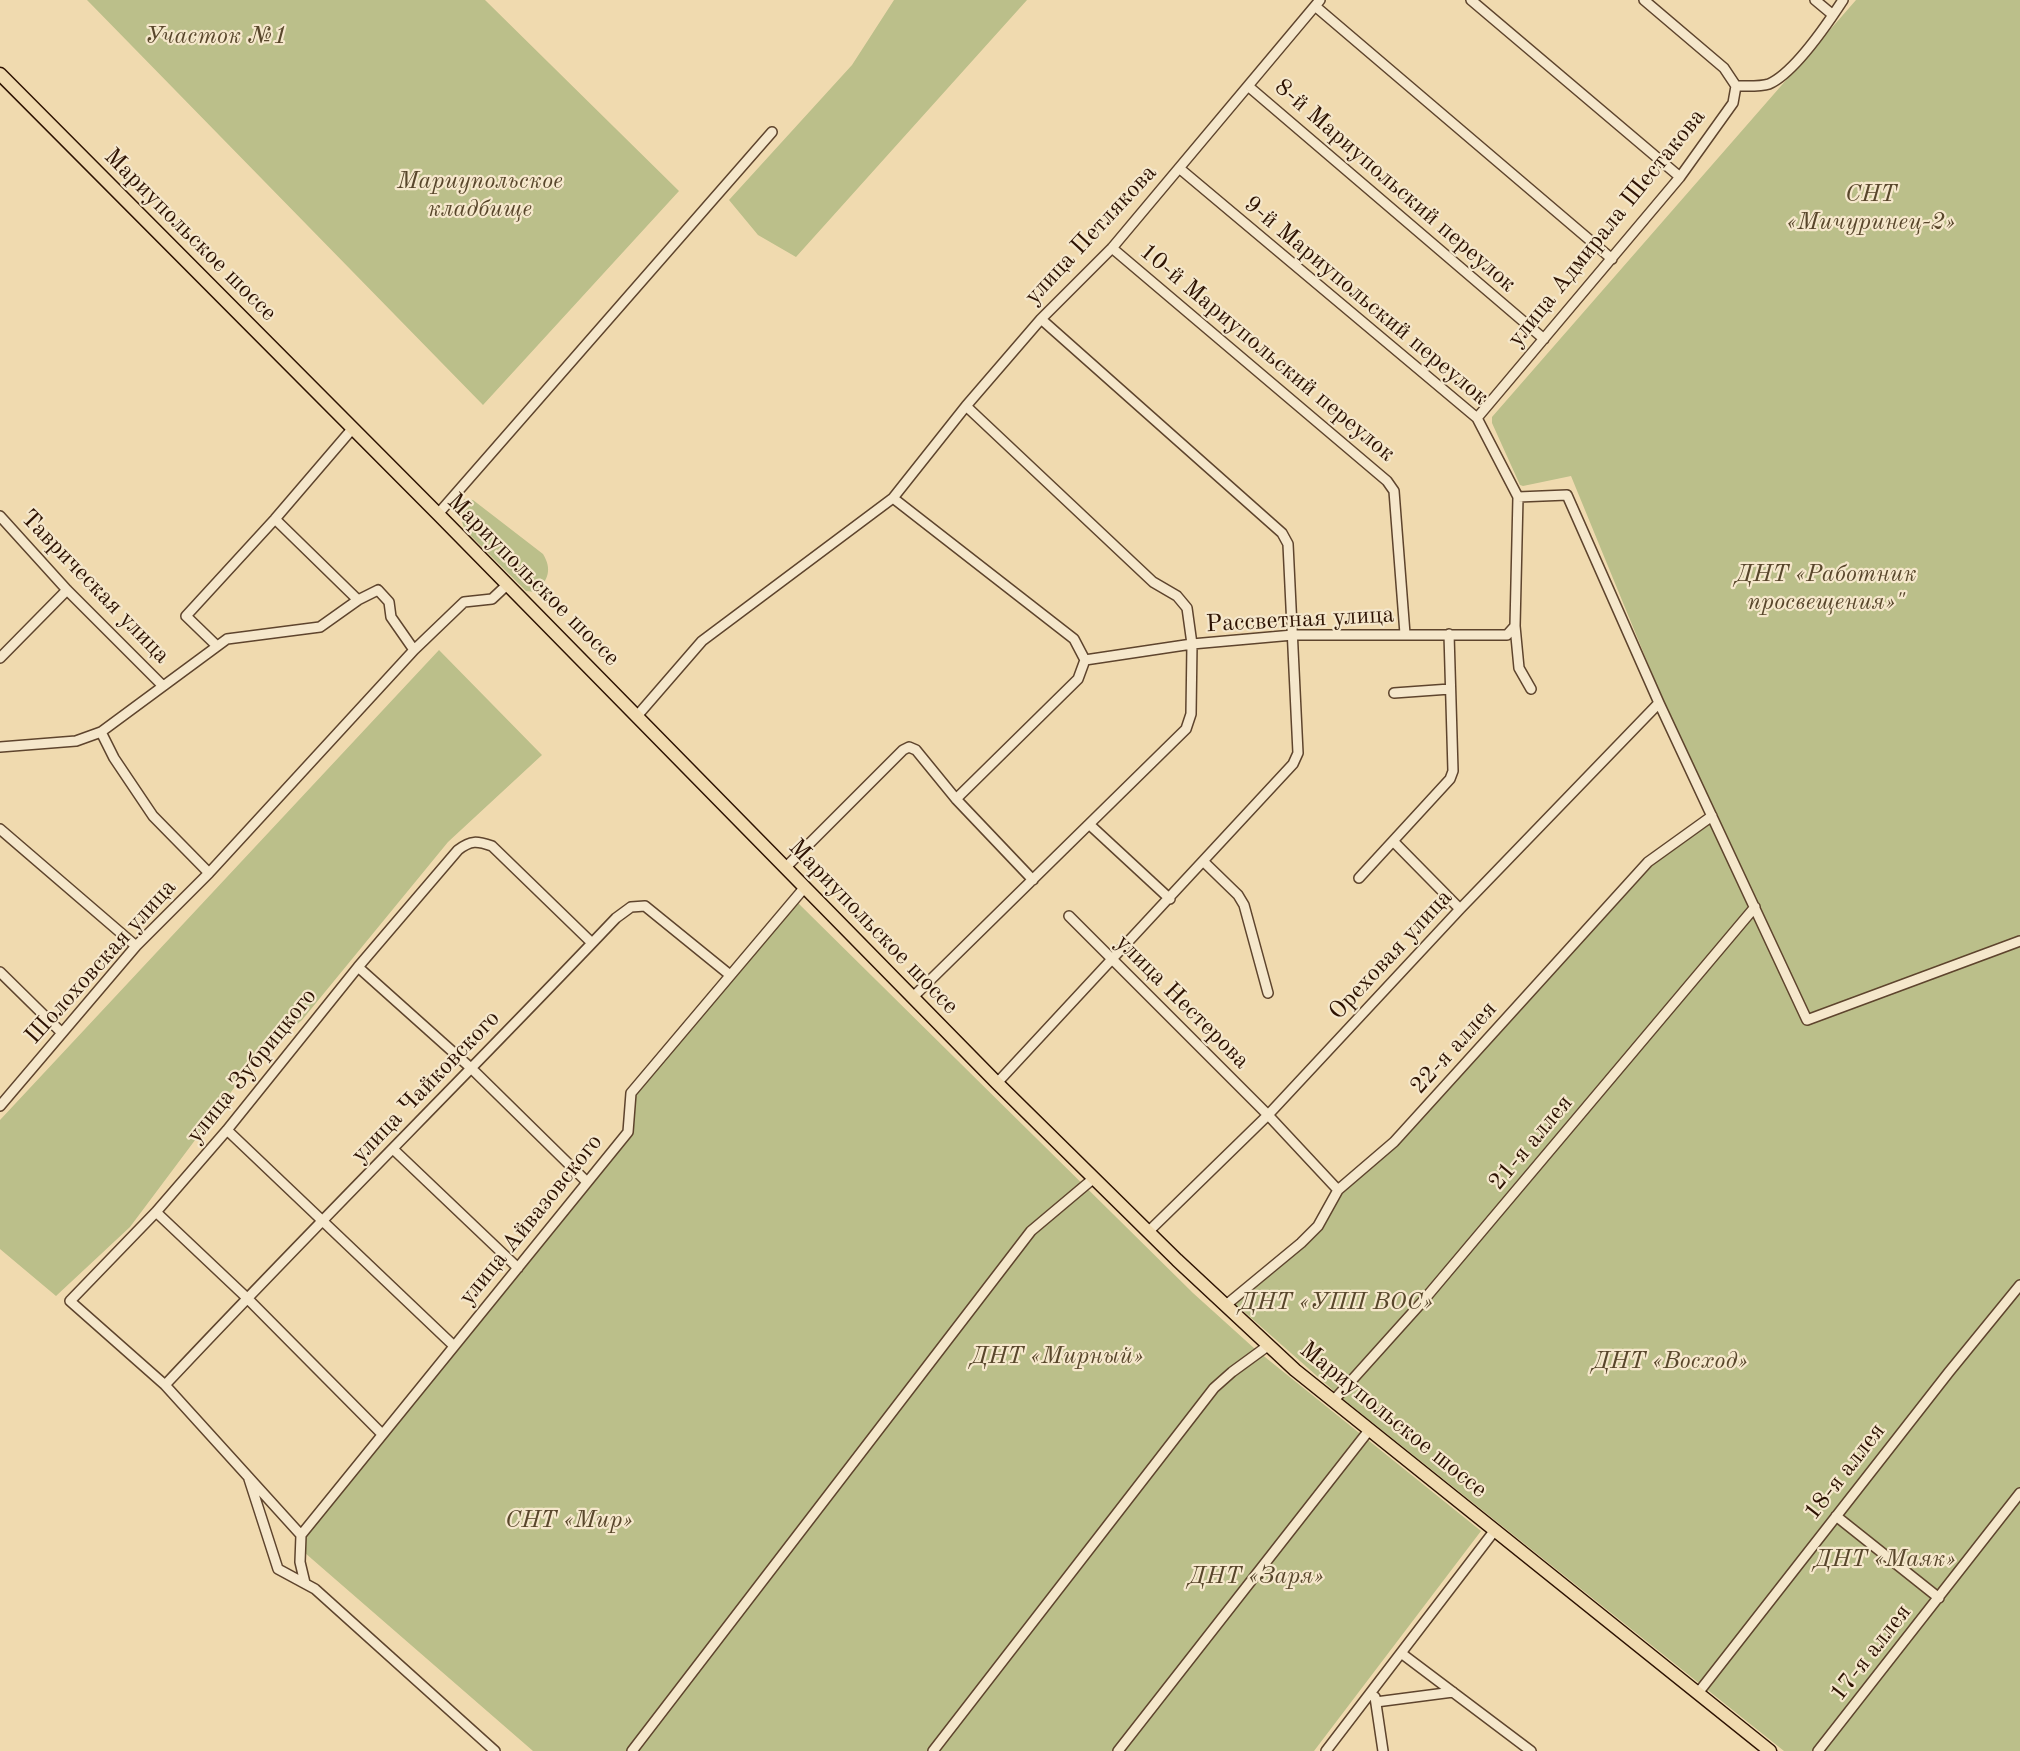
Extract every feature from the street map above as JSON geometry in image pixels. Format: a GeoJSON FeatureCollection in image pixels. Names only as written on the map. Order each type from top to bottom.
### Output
{"type":"FeatureCollection","features":[{"type":"Feature","properties":{"kind":"main road","name":"Мариупольское шоссе"},"geometry":{"type":"LineString","coordinates":[[0,74],[508,584],[998,1083],[1094,1179],[1226,1305],[1295,1370],[1495,1530],[1700,1689],[1770,1751]]}},
{"type":"Feature","properties":{"kind":"street"},"geometry":{"type":"LineString","coordinates":[[1472,0],[1680,177]]}},
{"type":"Feature","properties":{"kind":"street"},"geometry":{"type":"LineString","coordinates":[[1644,0],[1724,68],[1736,86],[1768,84],[1789,69],[1843,0]]}},
{"type":"Feature","properties":{"kind":"street"},"geometry":{"type":"LineString","coordinates":[[1815,0],[1833,15]]}},
{"type":"Feature","properties":{"kind":"street"},"geometry":{"type":"LineString","coordinates":[[1318,3],[1612,259]]}},
{"type":"Feature","properties":{"kind":"street","name":"улица Петлякова"},"geometry":{"type":"LineString","coordinates":[[637,716],[702,640],[893,498],[966,406],[1041,319],[1112,248],[1318,3]]}},
{"type":"Feature","properties":{"kind":"street","name":"8-й Мариупольский переулок"},"geometry":{"type":"LineString","coordinates":[[1248,86],[1544,339]]}},
{"type":"Feature","properties":{"kind":"street","name":"улица Адмирала Шестакова"},"geometry":{"type":"LineString","coordinates":[[1477,418],[1680,177],[1733,103],[1736,86]]}},
{"type":"Feature","properties":{"kind":"street"},"geometry":{"type":"LineString","coordinates":[[438,514],[772,132]]}},
{"type":"Feature","properties":{"kind":"street","name":"9-й Мариупольский переулок"},"geometry":{"type":"LineString","coordinates":[[1179,168],[1477,418],[1518,498],[1515,626],[1519,668],[1531,689]]}},
{"type":"Feature","properties":{"kind":"street","name":"10-й Мариупольский переулок"},"geometry":{"type":"LineString","coordinates":[[1112,248],[1387,481],[1394,491],[1405,634]]}},
{"type":"Feature","properties":{"kind":"street"},"geometry":{"type":"LineString","coordinates":[[998,1083],[1204,862],[1293,764],[1298,753],[1288,544],[1282,533],[1041,319]]}},
{"type":"Feature","properties":{"kind":"street"},"geometry":{"type":"LineString","coordinates":[[913,997],[1186,729],[1191,714],[1192,644],[1187,608],[1177,596],[1153,582],[966,406]]}},
{"type":"Feature","properties":{"kind":"street"},"geometry":{"type":"LineString","coordinates":[[217,646],[186,616],[275,519],[353,428]]}},
{"type":"Feature","properties":{"kind":"street"},"geometry":{"type":"LineString","coordinates":[[1518,498],[1567,495],[1659,703],[1807,1020],[2020,941]]}},
{"type":"Feature","properties":{"kind":"street"},"geometry":{"type":"LineString","coordinates":[[893,498],[1074,639],[1085,660],[1078,679],[956,799]]}},
{"type":"Feature","properties":{"kind":"street","name":"Таврическая улица"},"geometry":{"type":"LineString","coordinates":[[0,516],[67,590],[162,685]]}},
{"type":"Feature","properties":{"kind":"street"},"geometry":{"type":"LineString","coordinates":[[275,519],[358,600]]}},
{"type":"Feature","properties":{"kind":"street","name":"Шолоховская улица"},"geometry":{"type":"LineString","coordinates":[[0,1106],[136,946],[209,873],[414,650],[464,602],[492,599],[508,584]]}},
{"type":"Feature","properties":{"kind":"street"},"geometry":{"type":"LineString","coordinates":[[0,658],[67,590]]}},
{"type":"Feature","properties":{"kind":"street"},"geometry":{"type":"LineString","coordinates":[[0,747],[76,741],[101,732],[227,639],[320,627],[358,600],[378,590],[389,602],[391,617],[414,650]]}},
{"type":"Feature","properties":{"kind":"street","name":"Рассветная улица"},"geometry":{"type":"LineString","coordinates":[[1085,660],[1192,644],[1293,635],[1507,635],[1515,626]]}},
{"type":"Feature","properties":{"kind":"street"},"geometry":{"type":"LineString","coordinates":[[1359,878],[1450,779],[1453,771],[1449,634]]}},
{"type":"Feature","properties":{"kind":"street"},"geometry":{"type":"LineString","coordinates":[[1394,693],[1450,689]]}},
{"type":"Feature","properties":{"kind":"street","name":"Ореховая улица"},"geometry":{"type":"LineString","coordinates":[[1149,1231],[1268,1115],[1460,909],[1659,703]]}},
{"type":"Feature","properties":{"kind":"street"},"geometry":{"type":"LineString","coordinates":[[101,732],[114,758],[153,816],[209,873]]}},
{"type":"Feature","properties":{"kind":"street"},"geometry":{"type":"LineString","coordinates":[[786,867],[903,750],[909,747],[916,750],[956,799],[1033,880]]}},
{"type":"Feature","properties":{"kind":"street","name":"22-я аллея"},"geometry":{"type":"LineString","coordinates":[[1226,1305],[1301,1243],[1318,1226],[1338,1190],[1394,1142],[1648,861],[1712,816]]}},
{"type":"Feature","properties":{"kind":"street"},"geometry":{"type":"LineString","coordinates":[[1090,825],[1170,899]]}},
{"type":"Feature","properties":{"kind":"street"},"geometry":{"type":"LineString","coordinates":[[0,829],[136,946]]}},
{"type":"Feature","properties":{"kind":"street"},"geometry":{"type":"LineString","coordinates":[[1393,841],[1460,909]]}},
{"type":"Feature","properties":{"kind":"street","name":"улица Зубрицкого"},"geometry":{"type":"LineString","coordinates":[[165,1385],[69,1301],[156,1212],[227,1130],[358,967],[458,850],[477,842],[492,846],[592,943]]}},
{"type":"Feature","properties":{"kind":"street"},"geometry":{"type":"LineString","coordinates":[[1204,862],[1238,895],[1244,904],[1268,993]]}},
{"type":"Feature","properties":{"kind":"street","name":"улица Айвазовского"},"geometry":{"type":"LineString","coordinates":[[301,1535],[628,1132],[631,1094],[805,887]]}},
{"type":"Feature","properties":{"kind":"street","name":"улица Чайковского"},"geometry":{"type":"LineString","coordinates":[[165,1385],[616,918],[631,907],[645,906],[730,975]]}},
{"type":"Feature","properties":{"kind":"street","name":"21-я аллея"},"geometry":{"type":"LineString","coordinates":[[1334,1400],[1430,1293],[1755,908]]}},
{"type":"Feature","properties":{"kind":"street","name":"улица Нестерова"},"geometry":{"type":"LineString","coordinates":[[1069,916],[1268,1115],[1338,1190]]}},
{"type":"Feature","properties":{"kind":"street"},"geometry":{"type":"LineString","coordinates":[[358,967],[472,1069],[587,1182]]}},
{"type":"Feature","properties":{"kind":"street"},"geometry":{"type":"LineString","coordinates":[[0,972],[61,1032]]}},
{"type":"Feature","properties":{"kind":"street"},"geometry":{"type":"LineString","coordinates":[[227,1130],[454,1346]]}},
{"type":"Feature","properties":{"kind":"street"},"geometry":{"type":"LineString","coordinates":[[393,1149],[518,1268]]}},
{"type":"Feature","properties":{"kind":"street"},"geometry":{"type":"LineString","coordinates":[[632,1751],[1031,1231],[1094,1179]]}},
{"type":"Feature","properties":{"kind":"street"},"geometry":{"type":"LineString","coordinates":[[156,1212],[247,1298],[382,1434]]}},
{"type":"Feature","properties":{"kind":"street","name":"18-я аллея"},"geometry":{"type":"LineString","coordinates":[[1700,1689],[2020,1285]]}},
{"type":"Feature","properties":{"kind":"street"},"geometry":{"type":"LineString","coordinates":[[933,1751],[1214,1388],[1269,1345]]}},
{"type":"Feature","properties":{"kind":"street"},"geometry":{"type":"LineString","coordinates":[[165,1385],[301,1535],[300,1562],[305,1583]]}},
{"type":"Feature","properties":{"kind":"street"},"geometry":{"type":"LineString","coordinates":[[1118,1751],[1370,1429]]}},
{"type":"Feature","properties":{"kind":"street"},"geometry":{"type":"LineString","coordinates":[[248,1474],[278,1569],[305,1583],[323,1597],[495,1751]]}},
{"type":"Feature","properties":{"kind":"street","name":"17-я аллея"},"geometry":{"type":"LineString","coordinates":[[1818,1751],[2020,1493]]}},
{"type":"Feature","properties":{"kind":"street"},"geometry":{"type":"LineString","coordinates":[[1836,1516],[1939,1598]]}},
{"type":"Feature","properties":{"kind":"street"},"geometry":{"type":"LineString","coordinates":[[1326,1751],[1495,1530]]}},
{"type":"Feature","properties":{"kind":"street"},"geometry":{"type":"LineString","coordinates":[[1401,1653],[1531,1751]]}},
{"type":"Feature","properties":{"kind":"street"},"geometry":{"type":"LineString","coordinates":[[1373,1689],[1383,1751]]}},
{"type":"Feature","properties":{"kind":"street"},"geometry":{"type":"LineString","coordinates":[[1376,1702],[1453,1692]]}},
{"type":"Feature","properties":{"kind":"green space","name":"Мариупольское кладбище"},"geometry":{"type":"Polygon","coordinates":[[[87,0],[485,0],[679,191],[483,405],[87,0]]]}},
{"type":"Feature","properties":{"kind":"green space"},"geometry":{"type":"Polygon","coordinates":[[[894,0],[1027,0],[796,257],[758,235],[729,200],[852,65],[894,0]]]}},
{"type":"Feature","properties":{"kind":"green space"},"geometry":{"type":"Polygon","coordinates":[[[1856,0],[2020,0],[2020,1751],[1784,1751],[1343,1399],[1232,1301],[1318,1226],[1342,1193],[1394,1142],[1648,862],[1714,812],[1665,705],[1571,476],[1520,485],[1492,423],[1492,417],[1856,0]]]}},
{"type":"Feature","properties":{"kind":"green space"},"geometry":{"type":"Polygon","coordinates":[[[464,499],[473,500],[543,554],[548,565],[548,574],[535,592],[526,591],[465,530],[460,511],[464,499]]]}},
{"type":"Feature","properties":{"kind":"green space"},"geometry":{"type":"Polygon","coordinates":[[[439,650],[542,755],[448,842],[302,1020],[255,1060],[130,1227],[56,1296],[0,1249],[0,1120],[439,650]]]}},
{"type":"Feature","properties":{"kind":"green space"},"geometry":{"type":"Polygon","coordinates":[[[797,902],[1193,1293],[1255,1349],[1481,1531],[1314,1751],[533,1751],[297,1546],[629,1132],[633,1094],[797,902]]]}},
{"type":"Feature","properties":{"kind":"park label","name":"Участок №1"},"geometry":{"type":"Point","coordinates":[216,37]}},
{"type":"Feature","properties":{"kind":"park label","name":"СНТ «Мичуринец-2»"},"geometry":{"type":"Point","coordinates":[1871,209]}},
{"type":"Feature","properties":{"kind":"park label","name":"ДНТ «Работник просвещения»\""},"geometry":{"type":"Point","coordinates":[1826,589]}},
{"type":"Feature","properties":{"kind":"park label","name":"ДНТ «УПП ВОС»"},"geometry":{"type":"Point","coordinates":[1336,1303]}},
{"type":"Feature","properties":{"kind":"park label","name":"ДНТ «Мирный»"},"geometry":{"type":"Point","coordinates":[1057,1357]}},
{"type":"Feature","properties":{"kind":"park label","name":"ДНТ «Восход»"},"geometry":{"type":"Point","coordinates":[1670,1362]}},
{"type":"Feature","properties":{"kind":"park label","name":"СНТ «Мир»"},"geometry":{"type":"Point","coordinates":[569,1521]}},
{"type":"Feature","properties":{"kind":"park label","name":"ДНТ «Маяк»"},"geometry":{"type":"Point","coordinates":[1885,1560]}},
{"type":"Feature","properties":{"kind":"park label","name":"ДНТ «Заря»"},"geometry":{"type":"Point","coordinates":[1256,1577]}}]}
